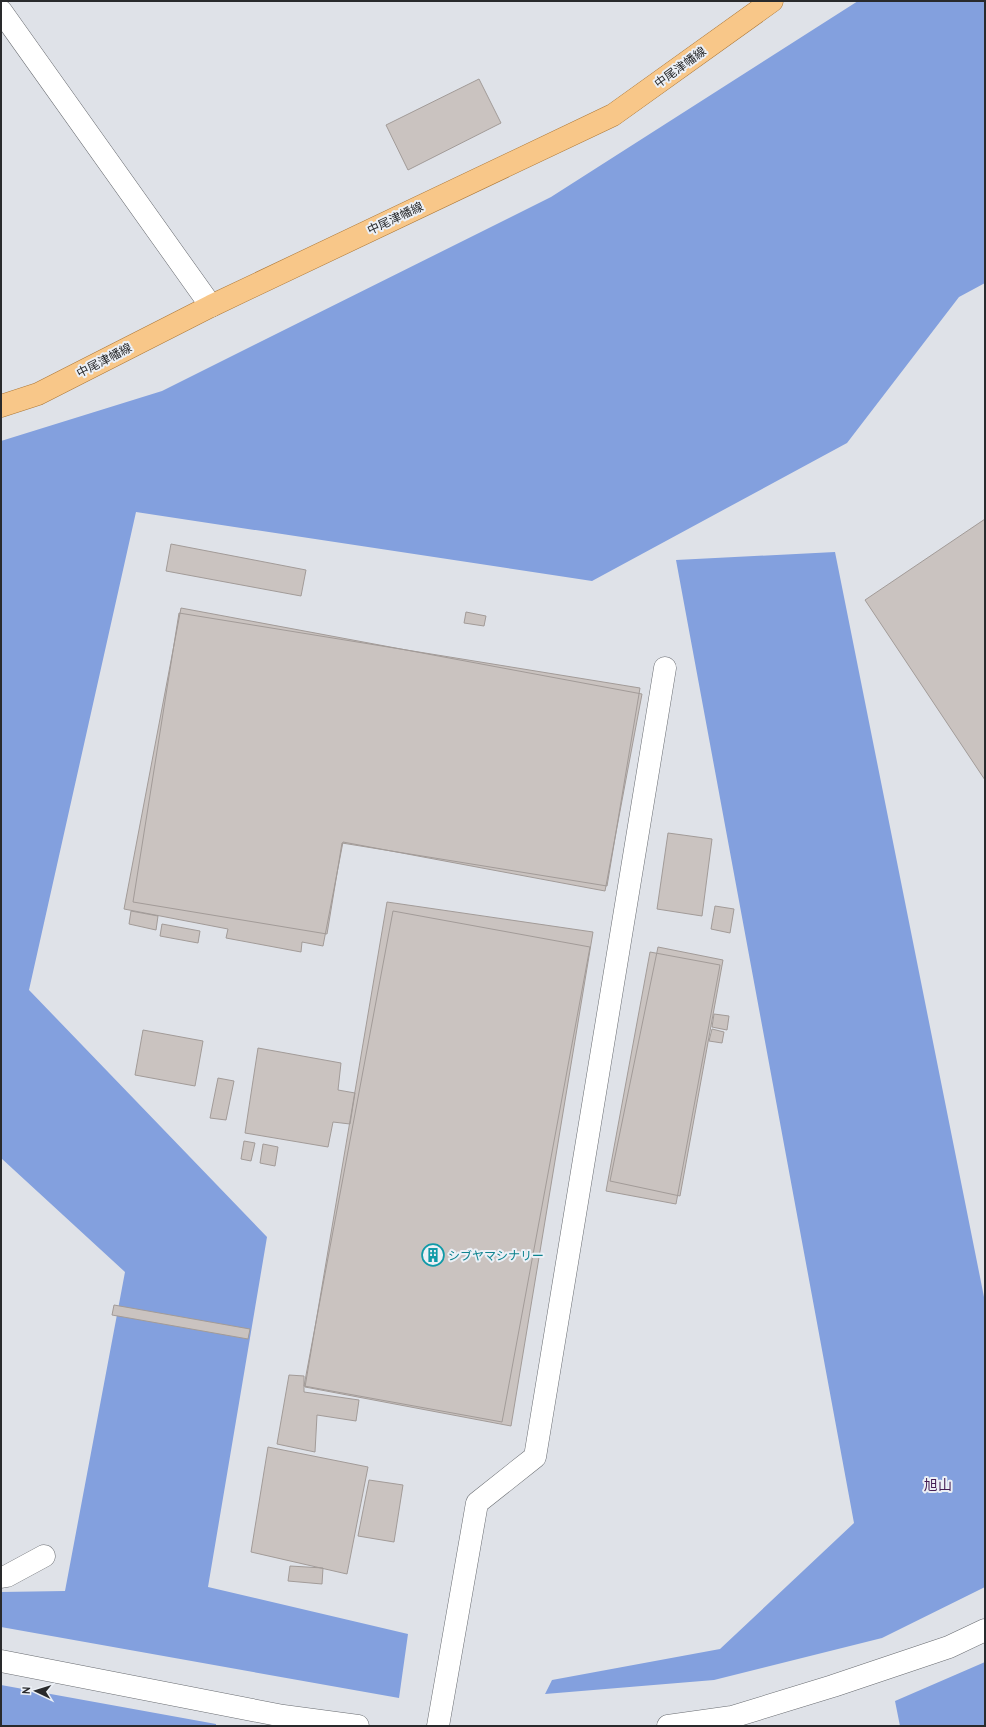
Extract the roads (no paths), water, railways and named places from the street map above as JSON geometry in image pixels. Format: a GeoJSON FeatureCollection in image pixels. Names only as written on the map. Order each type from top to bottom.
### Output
{"type":"FeatureCollection","features":[{"type":"Feature","properties":{"kind":"main road","name":"中尾津幡線"},"geometry":{"type":"LineString","coordinates":[[1,406],[38,394],[211,306],[613,115],[772,1]]}},
{"type":"Feature","properties":{"kind":"street"},"geometry":{"type":"LineString","coordinates":[[1,11],[211,306]]}},
{"type":"Feature","properties":{"kind":"street"},"geometry":{"type":"LineString","coordinates":[[438,1726],[477,1503],[535,1457],[665,668]]}},
{"type":"Feature","properties":{"kind":"street"},"geometry":{"type":"LineString","coordinates":[[1,1577],[7,1576],[44,1556]]}},
{"type":"Feature","properties":{"kind":"street"},"geometry":{"type":"LineString","coordinates":[[668,1726],[732,1716],[833,1686],[949,1647],[985,1630]]}},
{"type":"Feature","properties":{"kind":"street"},"geometry":{"type":"LineString","coordinates":[[1,1661],[283,1716],[358,1726]]}},
{"type":"Feature","properties":{"kind":"place","name":"シブヤマシナリー"},"geometry":{"type":"Point","coordinates":[433,1255]}},
{"type":"Feature","properties":{"kind":"district","name":"旭山"},"geometry":{"type":"Point","coordinates":[938,1485]}}]}
